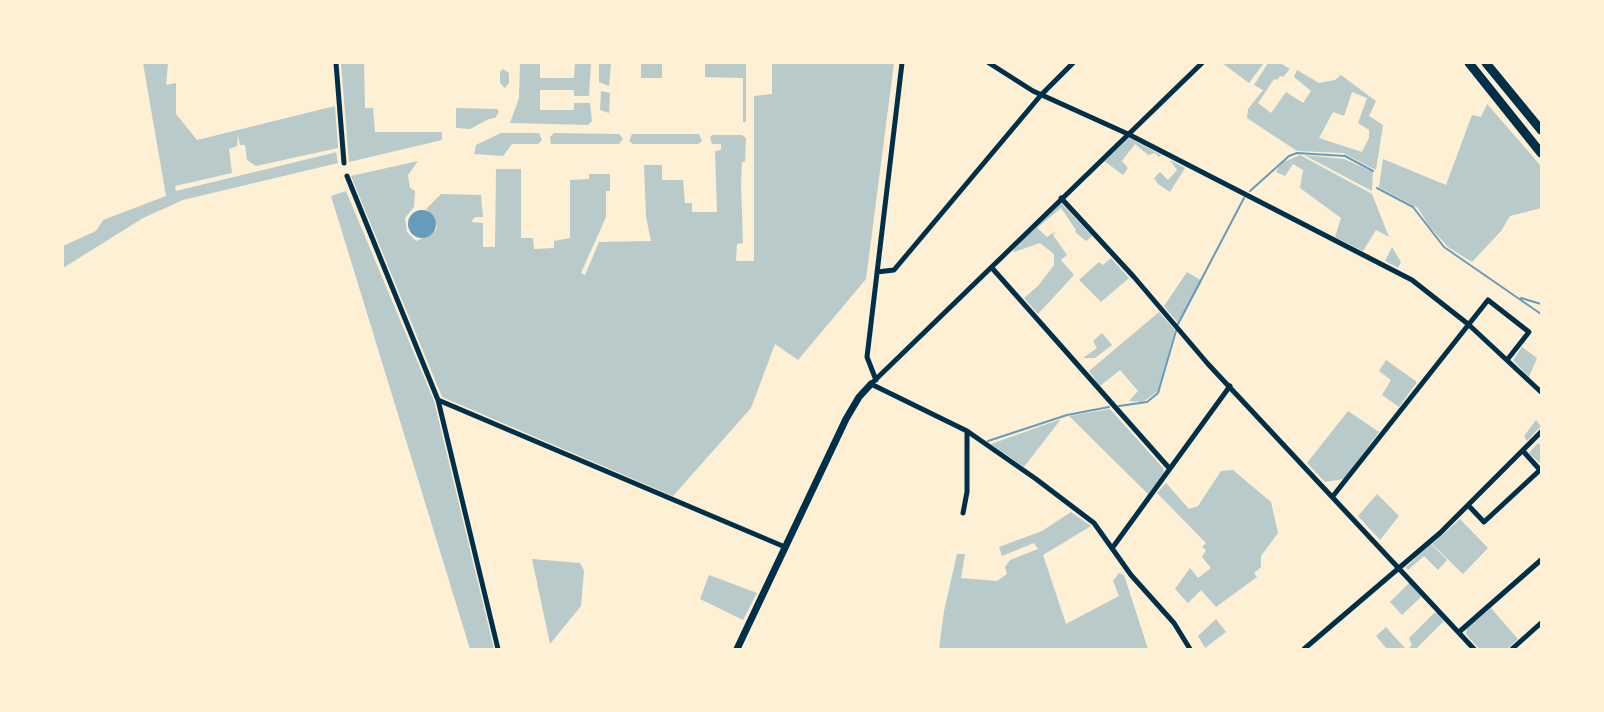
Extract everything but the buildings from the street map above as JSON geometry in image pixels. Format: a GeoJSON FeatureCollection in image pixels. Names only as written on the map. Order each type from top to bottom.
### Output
{"type":"FeatureCollection","features":[{"type":"Feature","properties":{"kind":"highway"},"geometry":{"type":"LineString","coordinates":[[1469,63],[1541,153]]}},
{"type":"Feature","properties":{"kind":"highway"},"geometry":{"type":"LineString","coordinates":[[1486,63],[1541,130]]}},
{"type":"Feature","properties":{"kind":"street"},"geometry":{"type":"LineString","coordinates":[[336,63],[344,163]]}},
{"type":"Feature","properties":{"kind":"street"},"geometry":{"type":"LineString","coordinates":[[902,63],[867,357],[874,382],[967,431],[1094,523],[1131,575],[1174,623],[1190,649]]}},
{"type":"Feature","properties":{"kind":"street"},"geometry":{"type":"LineString","coordinates":[[989,63],[1041,95],[1128,134],[1412,280],[1468,324],[1541,392]]}},
{"type":"Feature","properties":{"kind":"street"},"geometry":{"type":"LineString","coordinates":[[877,272],[894,270],[1041,95],[1073,63]]}},
{"type":"Feature","properties":{"kind":"street"},"geometry":{"type":"LineString","coordinates":[[737,649],[846,418],[874,382],[1202,63]]}},
{"type":"Feature","properties":{"kind":"street"},"geometry":{"type":"LineString","coordinates":[[347,176],[438,400],[498,649]]}},
{"type":"Feature","properties":{"kind":"street"},"geometry":{"type":"LineString","coordinates":[[1061,198],[1230,386],[1474,649]]}},
{"type":"Feature","properties":{"kind":"street"},"geometry":{"type":"LineString","coordinates":[[992,268],[1170,469]]}},
{"type":"Feature","properties":{"kind":"street"},"geometry":{"type":"LineString","coordinates":[[1334,496],[1488,300],[1529,332],[1507,360]]}},
{"type":"Feature","properties":{"kind":"street"},"geometry":{"type":"LineString","coordinates":[[1113,547],[1230,386]]}},
{"type":"Feature","properties":{"kind":"street"},"geometry":{"type":"LineString","coordinates":[[438,400],[785,547]]}},
{"type":"Feature","properties":{"kind":"street"},"geometry":{"type":"LineString","coordinates":[[963,513],[967,492],[967,431]]}},
{"type":"Feature","properties":{"kind":"street"},"geometry":{"type":"LineString","coordinates":[[1304,649],[1468,506],[1541,432]]}},
{"type":"Feature","properties":{"kind":"street"},"geometry":{"type":"LineString","coordinates":[[1468,506],[1484,522],[1540,470],[1523,451]]}},
{"type":"Feature","properties":{"kind":"street"},"geometry":{"type":"LineString","coordinates":[[1459,632],[1541,560]]}},
{"type":"Feature","properties":{"kind":"street"},"geometry":{"type":"LineString","coordinates":[[1512,649],[1541,623]]}},
{"type":"Feature","properties":{"kind":"shaded area"},"geometry":{"type":"Polygon","coordinates":[[[143,63],[168,63],[166,85],[176,83],[176,114],[197,140],[335,106],[338,148],[256,166],[247,160],[245,145],[240,145],[238,135],[237,146],[229,149],[232,173],[175,186],[176,191],[336,152],[338,163],[183,200],[143,218],[63,268],[63,246],[96,231],[103,220],[166,196],[143,63]]]}},
{"type":"Feature","properties":{"kind":"shaded area"},"geometry":{"type":"Polygon","coordinates":[[[341,63],[364,63],[365,108],[373,108],[375,132],[442,132],[442,140],[349,162],[341,63]]]}},
{"type":"Feature","properties":{"kind":"shaded area"},"geometry":{"type":"Polygon","coordinates":[[[520,63],[540,63],[540,78],[574,78],[575,63],[591,63],[589,96],[574,96],[574,90],[540,90],[540,110],[574,110],[574,103],[590,103],[592,121],[588,125],[510,123],[519,98],[520,63]]]}},
{"type":"Feature","properties":{"kind":"shaded area"},"geometry":{"type":"Polygon","coordinates":[[[599,63],[611,63],[609,86],[599,82],[599,63]]]}},
{"type":"Feature","properties":{"kind":"shaded area"},"geometry":{"type":"Polygon","coordinates":[[[662,63],[662,78],[641,78],[641,64],[662,63]]]}},
{"type":"Feature","properties":{"kind":"shaded area"},"geometry":{"type":"Polygon","coordinates":[[[705,63],[746,63],[746,122],[743,122],[743,78],[705,77],[705,63]]]}},
{"type":"Feature","properties":{"kind":"shaded area"},"geometry":{"type":"Polygon","coordinates":[[[772,63],[894,63],[866,279],[798,360],[775,344],[751,408],[673,496],[442,397],[351,176],[418,161],[408,175],[410,188],[415,191],[414,207],[405,218],[407,232],[416,241],[432,234],[437,228],[435,218],[426,209],[441,194],[481,195],[483,217],[475,217],[471,222],[483,223],[483,247],[495,247],[496,169],[521,169],[521,238],[533,238],[534,249],[554,248],[554,241],[570,238],[570,180],[589,179],[589,174],[610,174],[610,191],[606,191],[606,217],[581,273],[585,275],[599,242],[651,241],[646,217],[644,165],[662,165],[662,180],[683,180],[685,203],[692,203],[692,212],[717,212],[715,151],[721,150],[721,144],[712,144],[710,137],[713,135],[742,135],[746,138],[741,184],[743,243],[737,244],[736,261],[754,261],[754,96],[772,94],[772,63]]]}},
{"type":"Feature","properties":{"kind":"shaded area"},"geometry":{"type":"Polygon","coordinates":[[[1222,63],[1264,63],[1249,83],[1222,63]]]}},
{"type":"Feature","properties":{"kind":"shaded area"},"geometry":{"type":"Polygon","coordinates":[[[1268,63],[1280,63],[1290,69],[1283,77],[1274,79],[1258,103],[1271,113],[1286,92],[1303,103],[1311,91],[1294,77],[1297,70],[1319,83],[1335,80],[1341,75],[1376,101],[1369,116],[1383,125],[1376,170],[1343,153],[1297,151],[1247,118],[1248,109],[1263,90],[1254,85],[1268,63]],[[1352,92],[1344,116],[1333,112],[1319,138],[1362,152],[1369,138],[1369,130],[1358,123],[1367,98],[1352,92]]]}},
{"type":"Feature","properties":{"kind":"shaded area"},"geometry":{"type":"Polygon","coordinates":[[[503,69],[509,73],[509,83],[505,88],[500,83],[500,72],[503,69]]]}},
{"type":"Feature","properties":{"kind":"shaded area"},"geometry":{"type":"Polygon","coordinates":[[[601,91],[610,93],[609,113],[600,110],[601,91]]]}},
{"type":"Feature","properties":{"kind":"shaded area"},"geometry":{"type":"Polygon","coordinates":[[[1487,104],[1541,166],[1541,208],[1510,216],[1501,231],[1472,262],[1448,247],[1429,226],[1418,208],[1379,187],[1383,159],[1446,185],[1472,115],[1481,117],[1487,104]]]}},
{"type":"Feature","properties":{"kind":"shaded area"},"geometry":{"type":"Polygon","coordinates":[[[456,108],[497,109],[499,112],[495,118],[470,129],[456,128],[456,108]]]}},
{"type":"Feature","properties":{"kind":"shaded area"},"geometry":{"type":"Polygon","coordinates":[[[501,133],[539,133],[542,140],[538,144],[512,144],[503,156],[474,154],[476,145],[501,133]]]}},
{"type":"Feature","properties":{"kind":"shaded area"},"geometry":{"type":"Polygon","coordinates":[[[554,133],[619,134],[623,139],[619,144],[551,144],[550,137],[554,133]]]}},
{"type":"Feature","properties":{"kind":"shaded area"},"geometry":{"type":"Polygon","coordinates":[[[632,134],[699,134],[702,141],[698,144],[633,144],[629,141],[632,134]]]}},
{"type":"Feature","properties":{"kind":"shaded area"},"geometry":{"type":"Polygon","coordinates":[[[1129,138],[1161,155],[1159,157],[1155,153],[1148,155],[1135,144],[1122,161],[1128,168],[1123,175],[1104,161],[1129,138]]]}},
{"type":"Feature","properties":{"kind":"shaded area"},"geometry":{"type":"Polygon","coordinates":[[[1300,155],[1372,194],[1389,237],[1376,230],[1363,251],[1335,237],[1341,218],[1300,188],[1303,170],[1293,164],[1285,176],[1276,172],[1281,163],[1300,155]]]}},
{"type":"Feature","properties":{"kind":"shaded area"},"geometry":{"type":"Polygon","coordinates":[[[1304,155],[1344,159],[1373,172],[1372,191],[1304,155]]]}},
{"type":"Feature","properties":{"kind":"shaded area"},"geometry":{"type":"Polygon","coordinates":[[[1170,160],[1185,168],[1170,192],[1158,184],[1154,178],[1160,172],[1168,180],[1177,170],[1170,160]]]}},
{"type":"Feature","properties":{"kind":"shaded area"},"geometry":{"type":"Polygon","coordinates":[[[346,191],[434,401],[494,649],[470,649],[331,196],[346,191]]]}},
{"type":"Feature","properties":{"kind":"shaded area"},"geometry":{"type":"Polygon","coordinates":[[[1061,203],[1092,236],[1086,241],[1075,232],[1076,230],[1061,208],[1037,228],[1047,237],[1056,231],[1053,235],[1067,255],[1061,260],[1074,275],[1038,314],[1024,298],[1038,286],[1054,265],[1054,254],[1040,243],[1014,252],[1014,249],[1061,203]]]}},
{"type":"Feature","properties":{"kind":"shaded area"},"geometry":{"type":"Polygon","coordinates":[[[1392,247],[1401,262],[1398,268],[1385,261],[1392,247]]]}},
{"type":"Feature","properties":{"kind":"shaded area"},"geometry":{"type":"Polygon","coordinates":[[[1111,258],[1129,278],[1101,302],[1079,280],[1099,262],[1103,265],[1111,258]]]}},
{"type":"Feature","properties":{"kind":"shaded area"},"geometry":{"type":"Polygon","coordinates":[[[1187,272],[1202,281],[1179,324],[1164,306],[1187,272]]]}},
{"type":"Feature","properties":{"kind":"shaded area"},"geometry":{"type":"Polygon","coordinates":[[[1159,312],[1175,330],[1158,391],[1143,402],[1129,401],[1138,391],[1120,370],[1100,386],[1089,371],[1159,312]]]}},
{"type":"Feature","properties":{"kind":"shaded area"},"geometry":{"type":"Polygon","coordinates":[[[1102,333],[1112,345],[1095,358],[1083,358],[1097,348],[1093,341],[1102,333]]]}},
{"type":"Feature","properties":{"kind":"shaded area"},"geometry":{"type":"Polygon","coordinates":[[[1522,347],[1537,358],[1529,377],[1513,360],[1522,347]]]}},
{"type":"Feature","properties":{"kind":"shaded area"},"geometry":{"type":"Polygon","coordinates":[[[1386,360],[1417,382],[1399,407],[1382,395],[1391,380],[1379,371],[1386,360]]]}},
{"type":"Feature","properties":{"kind":"shaded area"},"geometry":{"type":"Polygon","coordinates":[[[1110,409],[1163,468],[1164,472],[1148,494],[1069,416],[1110,409]]]}},
{"type":"Feature","properties":{"kind":"shaded area"},"geometry":{"type":"Polygon","coordinates":[[[1348,411],[1379,432],[1344,479],[1325,482],[1307,463],[1348,411]]]}},
{"type":"Feature","properties":{"kind":"shaded area"},"geometry":{"type":"Polygon","coordinates":[[[1061,419],[1024,467],[991,444],[1061,419]]]}},
{"type":"Feature","properties":{"kind":"shaded area"},"geometry":{"type":"Polygon","coordinates":[[[1536,420],[1541,426],[1527,441],[1524,436],[1536,420]]]}},
{"type":"Feature","properties":{"kind":"shaded area"},"geometry":{"type":"Polygon","coordinates":[[[1538,443],[1541,446],[1541,464],[1529,453],[1538,443]]]}},
{"type":"Feature","properties":{"kind":"shaded area"},"geometry":{"type":"Polygon","coordinates":[[[1233,470],[1271,502],[1278,533],[1261,556],[1261,567],[1254,573],[1257,577],[1216,607],[1201,590],[1188,603],[1175,589],[1190,568],[1198,578],[1211,568],[1202,557],[1206,550],[1202,547],[1206,543],[1157,493],[1166,483],[1189,509],[1198,506],[1221,471],[1233,470]]]}},
{"type":"Feature","properties":{"kind":"shaded area"},"geometry":{"type":"Polygon","coordinates":[[[1377,494],[1399,516],[1380,540],[1358,516],[1377,494]]]}},
{"type":"Feature","properties":{"kind":"shaded area"},"geometry":{"type":"Polygon","coordinates":[[[1071,512],[1091,526],[1043,555],[1066,624],[1119,596],[1113,581],[1119,573],[1124,575],[1148,649],[939,649],[944,611],[957,554],[965,554],[961,578],[997,581],[1007,574],[1005,567],[1010,560],[1038,549],[1034,543],[1002,556],[999,547],[1042,531],[1071,512]]]}},
{"type":"Feature","properties":{"kind":"shaded area"},"geometry":{"type":"Polygon","coordinates":[[[1460,519],[1488,548],[1463,574],[1432,544],[1460,519]]]}},
{"type":"Feature","properties":{"kind":"shaded area"},"geometry":{"type":"Polygon","coordinates":[[[1431,544],[1447,560],[1438,570],[1424,556],[1408,570],[1406,567],[1431,544]]]}},
{"type":"Feature","properties":{"kind":"shaded area"},"geometry":{"type":"Polygon","coordinates":[[[532,559],[580,563],[584,571],[581,606],[550,644],[532,559]]]}},
{"type":"Feature","properties":{"kind":"shaded area"},"geometry":{"type":"Polygon","coordinates":[[[709,575],[757,593],[743,620],[700,599],[709,575]]]}},
{"type":"Feature","properties":{"kind":"shaded area"},"geometry":{"type":"Polygon","coordinates":[[[1410,582],[1422,596],[1402,615],[1390,602],[1410,582]]]}},
{"type":"Feature","properties":{"kind":"shaded area"},"geometry":{"type":"Polygon","coordinates":[[[1491,608],[1518,639],[1507,649],[1479,649],[1466,634],[1467,628],[1491,608]]]}},
{"type":"Feature","properties":{"kind":"shaded area"},"geometry":{"type":"Polygon","coordinates":[[[1434,613],[1438,613],[1444,621],[1416,649],[1408,649],[1412,645],[1409,638],[1434,613]]]}},
{"type":"Feature","properties":{"kind":"shaded area"},"geometry":{"type":"Polygon","coordinates":[[[1216,619],[1226,632],[1205,648],[1198,636],[1216,619]]]}},
{"type":"Feature","properties":{"kind":"shaded area"},"geometry":{"type":"Polygon","coordinates":[[[1386,627],[1406,649],[1387,649],[1376,636],[1386,627]]]}},
{"type":"Feature","properties":{"kind":"water"},"geometry":{"type":"Polygon","coordinates":[[[422,210],[432,214],[436,224],[432,234],[422,238],[412,234],[408,224],[412,214],[422,210]]]}},
{"type":"Feature","properties":{"kind":"waterway"},"geometry":{"type":"LineString","coordinates":[[1250,191],[1289,156],[1297,153],[1345,156],[1373,171]]}},
{"type":"Feature","properties":{"kind":"waterway"},"geometry":{"type":"LineString","coordinates":[[1377,188],[1413,207],[1444,247],[1541,314]]}},
{"type":"Feature","properties":{"kind":"waterway"},"geometry":{"type":"LineString","coordinates":[[1178,324],[1244,198]]}},
{"type":"Feature","properties":{"kind":"waterway"},"geometry":{"type":"LineString","coordinates":[[1521,298],[1541,304]]}},
{"type":"Feature","properties":{"kind":"waterway"},"geometry":{"type":"LineString","coordinates":[[1119,406],[1147,402],[1158,393],[1176,331]]}},
{"type":"Feature","properties":{"kind":"waterway"},"geometry":{"type":"LineString","coordinates":[[988,441],[1067,415],[1109,407]]}}]}
